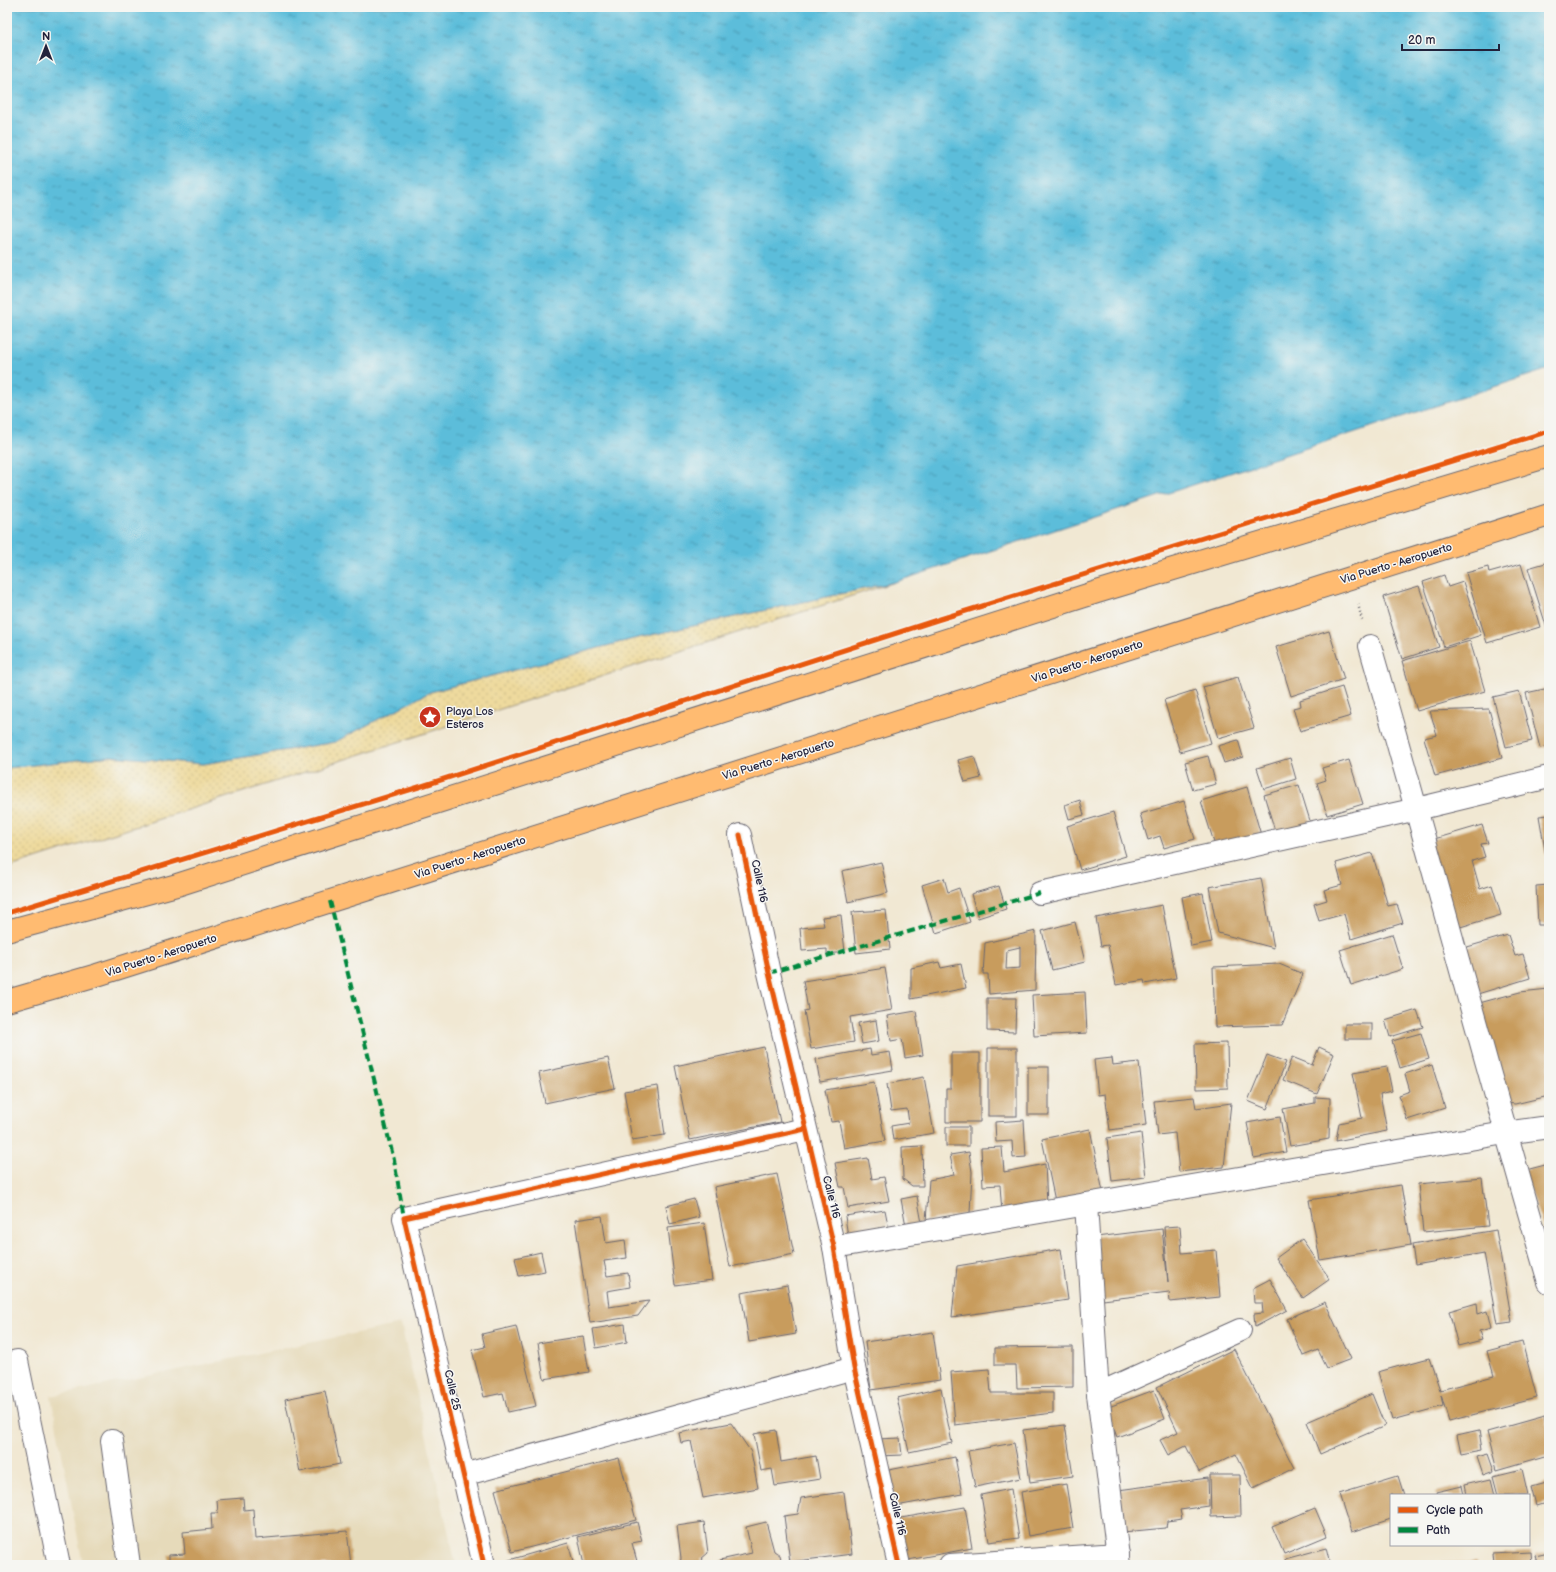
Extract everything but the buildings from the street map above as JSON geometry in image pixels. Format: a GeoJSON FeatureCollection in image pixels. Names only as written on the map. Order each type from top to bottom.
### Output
{"type":"FeatureCollection","features":[{"type":"Feature","properties":{"kind":"main road"},"geometry":{"type":"LineString","coordinates":[[7,931],[177,885],[1097,592],[1549,456]]}},
{"type":"Feature","properties":{"kind":"main road","name":"Via Puerto - Aeropuerto"},"geometry":{"type":"LineString","coordinates":[[7,1000],[119,968],[1549,515]]}},
{"type":"Feature","properties":{"kind":"street"},"geometry":{"type":"LineString","coordinates":[[1370,646],[1549,1282]]}},
{"type":"Feature","properties":{"kind":"street"},"geometry":{"type":"LineString","coordinates":[[1040,893],[1417,810],[1549,777]]}},
{"type":"Feature","properties":{"kind":"street","name":"Calle 116"},"geometry":{"type":"LineString","coordinates":[[740,835],[769,972],[834,1247],[854,1368],[899,1565]]}},
{"type":"Feature","properties":{"kind":"street"},"geometry":{"type":"LineString","coordinates":[[834,1247],[1549,1127]]}},
{"type":"Feature","properties":{"kind":"street","name":"Calle 25"},"geometry":{"type":"LineString","coordinates":[[484,1565],[404,1218],[805,1129]]}},
{"type":"Feature","properties":{"kind":"street"},"geometry":{"type":"LineString","coordinates":[[950,1565],[1118,1560],[1098,1394],[1086,1204]]}},
{"type":"Feature","properties":{"kind":"street"},"geometry":{"type":"LineString","coordinates":[[1098,1394],[1240,1330]]}},
{"type":"Feature","properties":{"kind":"street"},"geometry":{"type":"LineString","coordinates":[[7,1364],[17,1361],[59,1565]]}},
{"type":"Feature","properties":{"kind":"street"},"geometry":{"type":"LineString","coordinates":[[463,1475],[854,1368]]}},
{"type":"Feature","properties":{"kind":"street"},"geometry":{"type":"LineString","coordinates":[[112,1441],[130,1565]]}},
{"type":"Feature","properties":{"kind":"path"},"geometry":{"type":"LineString","coordinates":[[1351,578],[1370,646]]}},
{"type":"Feature","properties":{"kind":"shaded area"},"geometry":{"type":"Polygon","coordinates":[[[401,1324],[456,1565],[83,1565],[51,1396],[401,1324]]]}},
{"type":"Feature","properties":{"kind":"sand","name":"Playa Los Esteros"},"geometry":{"type":"Polygon","coordinates":[[[895,582],[7,868],[7,768],[111,756],[203,764],[335,742],[430,692],[633,639],[895,582]]]}},
{"type":"Feature","properties":{"kind":"water"},"geometry":{"type":"Polygon","coordinates":[[[7,7],[1549,7],[1549,369],[895,582],[633,639],[430,692],[335,742],[203,764],[111,756],[7,768],[7,7]]]}},
{"type":"Feature","properties":{"kind":"marked path"},"geometry":{"type":"LineString","coordinates":[[769,973],[1040,893]]}},
{"type":"Feature","properties":{"kind":"marked path"},"geometry":{"type":"LineString","coordinates":[[330,901],[394,1160],[404,1218]]}},
{"type":"Feature","properties":{"kind":"cycle path"},"geometry":{"type":"LineString","coordinates":[[7,913],[419,787],[937,620],[1549,431]]}},
{"type":"Feature","properties":{"kind":"cycle path"},"geometry":{"type":"LineString","coordinates":[[740,835],[769,973],[834,1247],[854,1368],[899,1565]]}},
{"type":"Feature","properties":{"kind":"cycle path"},"geometry":{"type":"LineString","coordinates":[[484,1565],[404,1218],[805,1129]]}},
{"type":"Feature","properties":{"kind":"place","name":"Playa Los Esteros"},"geometry":{"type":"Point","coordinates":[430,717]}}]}
